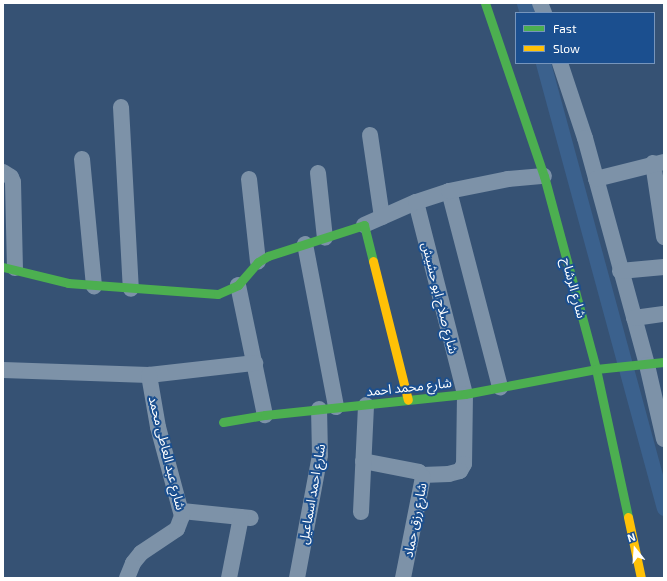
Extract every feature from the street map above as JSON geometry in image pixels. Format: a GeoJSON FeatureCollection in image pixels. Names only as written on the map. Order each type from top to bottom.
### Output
{"type":"FeatureCollection","features":[{"type":"Feature","properties":{"kind":"street","name":"شارع الرشاح"},"geometry":{"type":"LineString","coordinates":[[485,3],[544,176],[596,369],[641,578]]}},
{"type":"Feature","properties":{"kind":"street"},"geometry":{"type":"LineString","coordinates":[[560,64],[585,138],[634,318],[642,365],[664,439]]}},
{"type":"Feature","properties":{"kind":"street"},"geometry":{"type":"LineString","coordinates":[[121,107],[131,289]]}},
{"type":"Feature","properties":{"kind":"street"},"geometry":{"type":"LineString","coordinates":[[370,135],[382,217]]}},
{"type":"Feature","properties":{"kind":"street"},"geometry":{"type":"LineString","coordinates":[[82,159],[94,286]]}},
{"type":"Feature","properties":{"kind":"street"},"geometry":{"type":"LineString","coordinates":[[596,179],[659,163],[664,237]]}},
{"type":"Feature","properties":{"kind":"street"},"geometry":{"type":"LineString","coordinates":[[3,172],[11,177],[14,182],[9,267],[68,283],[131,289],[218,294],[231,290],[238,285],[258,262],[268,256],[364,225],[416,202],[449,191],[508,179],[544,176]]}},
{"type":"Feature","properties":{"kind":"street"},"geometry":{"type":"LineString","coordinates":[[318,173],[325,238]]}},
{"type":"Feature","properties":{"kind":"street"},"geometry":{"type":"LineString","coordinates":[[248,180],[258,262]]}},
{"type":"Feature","properties":{"kind":"street"},"geometry":{"type":"LineString","coordinates":[[449,191],[500,387]]}},
{"type":"Feature","properties":{"kind":"street","name":"شارع صلاح ابو حشيش"},"geometry":{"type":"LineString","coordinates":[[416,202],[465,394],[464,464],[460,470],[449,474],[422,475]]}},
{"type":"Feature","properties":{"kind":"street"},"geometry":{"type":"LineString","coordinates":[[364,225],[408,400]]}},
{"type":"Feature","properties":{"kind":"street"},"geometry":{"type":"LineString","coordinates":[[305,244],[336,407]]}},
{"type":"Feature","properties":{"kind":"street"},"geometry":{"type":"LineString","coordinates":[[620,271],[664,266]]}},
{"type":"Feature","properties":{"kind":"street"},"geometry":{"type":"LineString","coordinates":[[238,285],[265,415]]}},
{"type":"Feature","properties":{"kind":"street"},"geometry":{"type":"LineString","coordinates":[[634,318],[664,314]]}},
{"type":"Feature","properties":{"kind":"street","name":"شارع محمد احمد"},"geometry":{"type":"LineString","coordinates":[[223,422],[265,415],[465,394],[596,369],[664,362]]}},
{"type":"Feature","properties":{"kind":"street"},"geometry":{"type":"LineString","coordinates":[[3,370],[149,375],[255,363]]}},
{"type":"Feature","properties":{"kind":"street","name":"شارع عبد العاطى محمد"},"geometry":{"type":"LineString","coordinates":[[127,578],[133,563],[141,553],[177,529],[181,522],[182,511],[158,427],[149,375]]}},
{"type":"Feature","properties":{"kind":"street"},"geometry":{"type":"LineString","coordinates":[[361,512],[366,405]]}},
{"type":"Feature","properties":{"kind":"street","name":"شارع احمد اسماعيل"},"geometry":{"type":"LineString","coordinates":[[297,578],[320,455],[319,409]]}},
{"type":"Feature","properties":{"kind":"street","name":"شارع رزق حماد"},"geometry":{"type":"LineString","coordinates":[[363,461],[422,475],[403,578]]}},
{"type":"Feature","properties":{"kind":"street"},"geometry":{"type":"LineString","coordinates":[[182,511],[246,517],[229,578]]}},
{"type":"Feature","properties":{"kind":"waterway"},"geometry":{"type":"LineString","coordinates":[[524,3],[527,12]]}},
{"type":"Feature","properties":{"kind":"waterway"},"geometry":{"type":"LineString","coordinates":[[543,64],[664,508]]}},
{"type":"Feature","properties":{"kind":"traffic: fast"},"geometry":{"type":"LineString","coordinates":[[485,3],[544,176],[596,369],[628,517]]}},
{"type":"Feature","properties":{"kind":"traffic: fast"},"geometry":{"type":"LineString","coordinates":[[3,267],[68,283],[218,294],[238,285],[258,262],[268,256],[364,225],[373,261]]}},
{"type":"Feature","properties":{"kind":"traffic: fast"},"geometry":{"type":"LineString","coordinates":[[223,422],[265,415],[465,394],[596,369],[664,362]]}},
{"type":"Feature","properties":{"kind":"traffic: slow"},"geometry":{"type":"LineString","coordinates":[[373,261],[408,400]]}},
{"type":"Feature","properties":{"kind":"traffic: slow"},"geometry":{"type":"LineString","coordinates":[[628,517],[641,578]]}}]}
